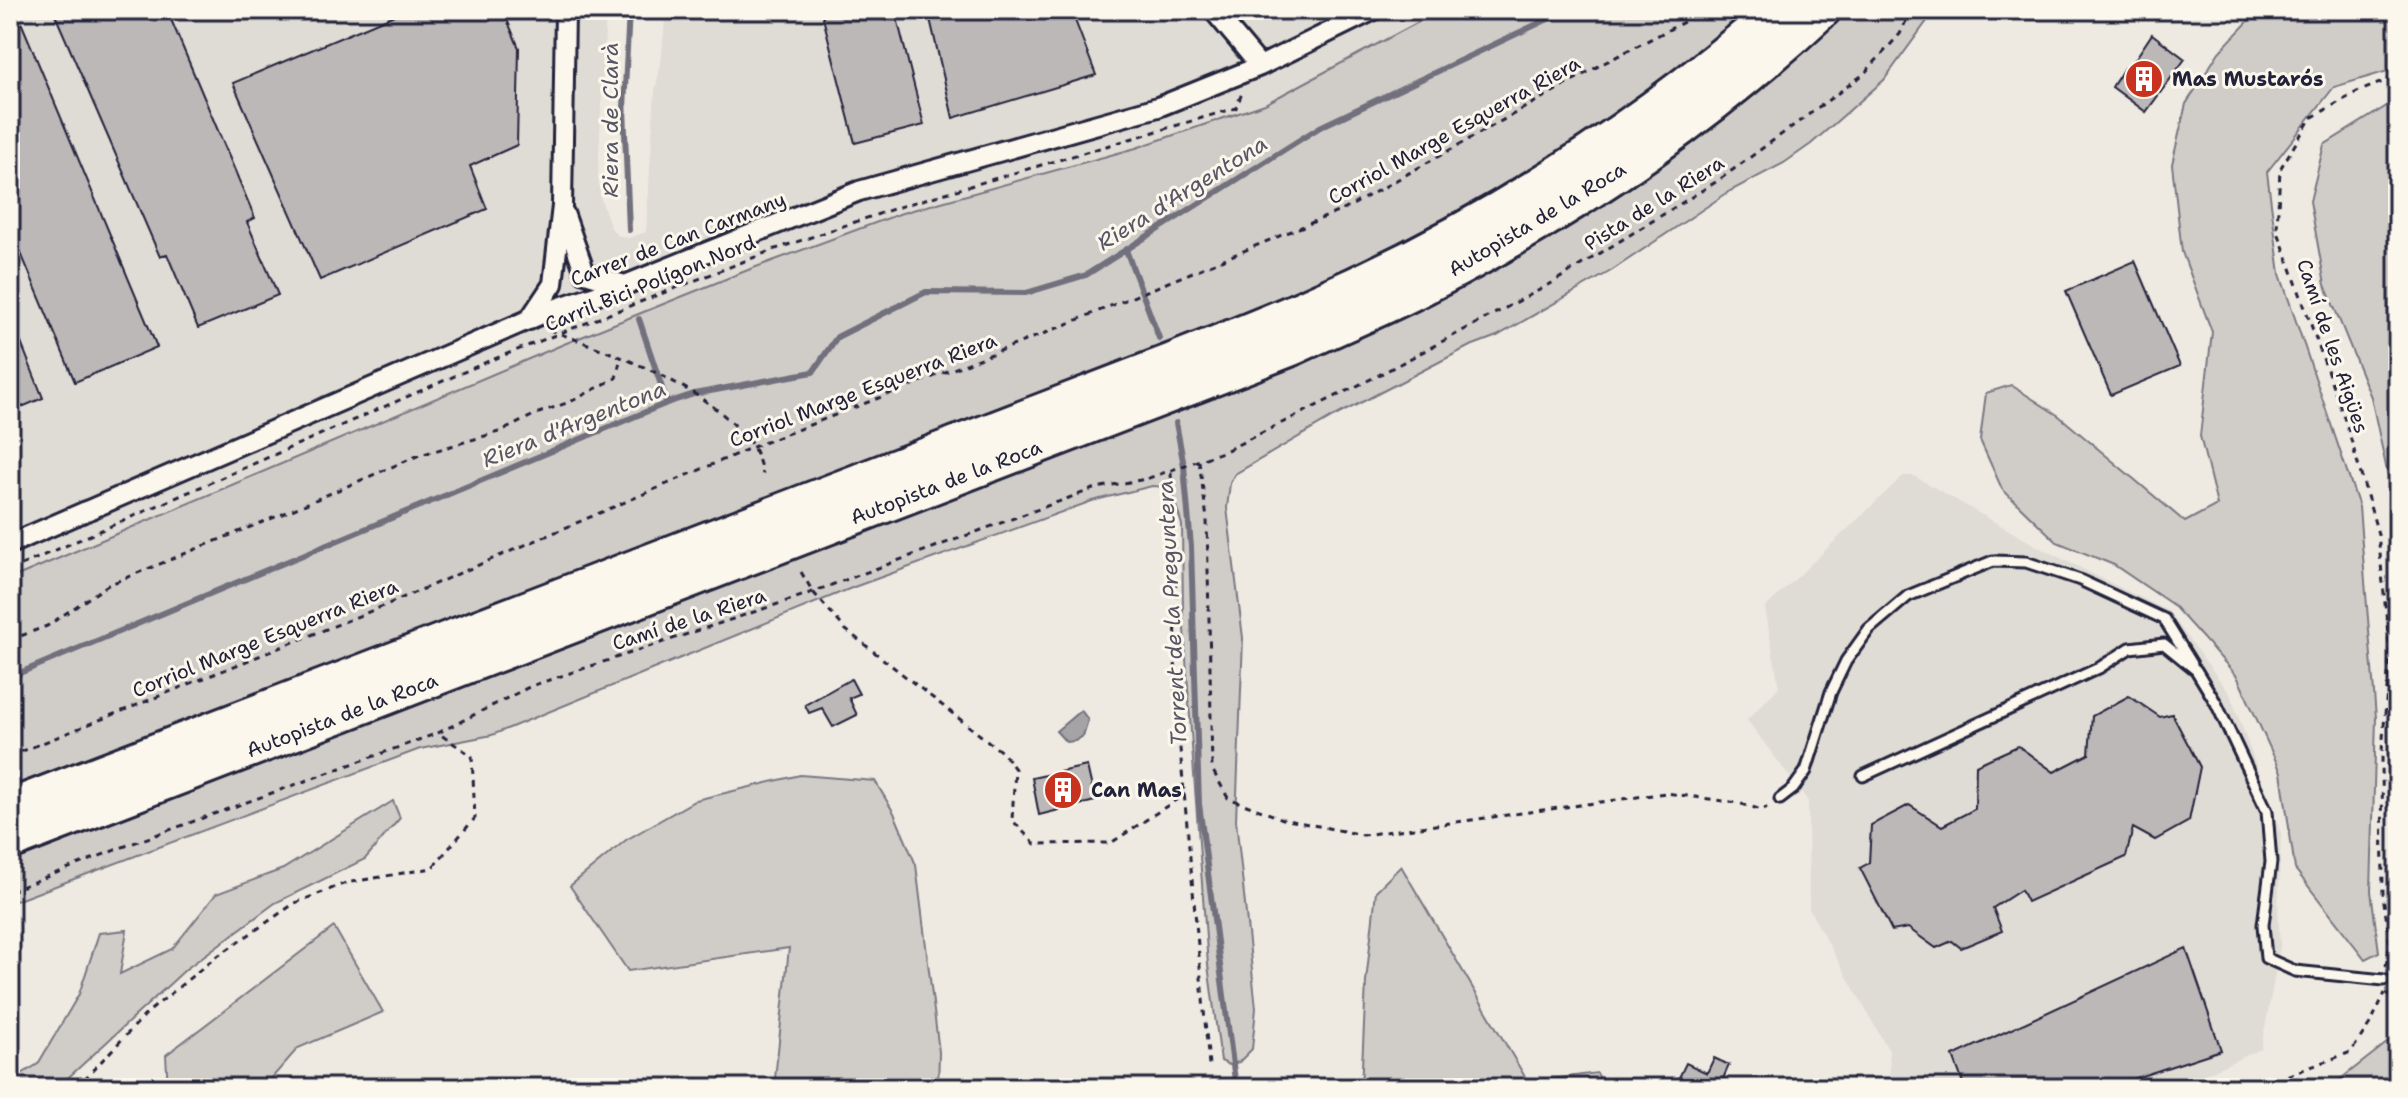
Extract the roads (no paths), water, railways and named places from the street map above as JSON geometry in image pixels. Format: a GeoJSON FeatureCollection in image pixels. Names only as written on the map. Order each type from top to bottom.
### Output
{"type":"FeatureCollection","features":[{"type":"Feature","properties":{"kind":"highway","name":"Autopista de la Roca"},"geometry":{"type":"LineString","coordinates":[[10,807],[1172,361],[1307,306],[1403,260],[1542,183],[1669,97],[1776,10]]}},
{"type":"Feature","properties":{"kind":"highway","name":"Autopista de la Roca"},"geometry":{"type":"LineString","coordinates":[[10,842],[1277,353],[1413,293],[1559,211],[1647,152],[1726,94],[1823,10]]}},
{"type":"Feature","properties":{"kind":"street"},"geometry":{"type":"LineString","coordinates":[[527,322],[553,284],[562,206],[565,10]]}},
{"type":"Feature","properties":{"kind":"street"},"geometry":{"type":"LineString","coordinates":[[1213,10],[1260,66]]}},
{"type":"Feature","properties":{"kind":"street","name":"Carrer de Can Carmany"},"geometry":{"type":"LineString","coordinates":[[10,544],[551,310],[625,285],[859,191],[1158,107],[1260,66],[1374,10]]}},
{"type":"Feature","properties":{"kind":"street"},"geometry":{"type":"LineString","coordinates":[[562,206],[585,273],[625,285]]}},
{"type":"Feature","properties":{"kind":"lane"},"geometry":{"type":"LineString","coordinates":[[1780,799],[1793,789],[1806,771],[1831,692],[1846,661],[1869,629],[1908,596],[1993,561],[2026,562],[2080,580],[2164,619],[2196,670],[2216,703],[2267,811],[2271,862],[2263,925],[2266,958],[2295,971],[2384,980]]}},
{"type":"Feature","properties":{"kind":"lane"},"geometry":{"type":"LineString","coordinates":[[1863,776],[2099,668],[2130,648],[2164,644],[2196,670]]}},
{"type":"Feature","properties":{"kind":"waterway","name":"Riera de Clarà"},"geometry":{"type":"LineString","coordinates":[[629,10],[624,108],[629,230]]}},
{"type":"Feature","properties":{"kind":"waterway","name":"Riera d'Argentona"},"geometry":{"type":"LineString","coordinates":[[10,677],[667,403],[694,394],[813,372],[837,337],[926,292],[1026,293],[1086,275],[1320,127],[1567,10]]}},
{"type":"Feature","properties":{"kind":"waterway"},"geometry":{"type":"LineString","coordinates":[[1126,250],[1159,338]]}},
{"type":"Feature","properties":{"kind":"waterway","name":"Riera de Clarà"},"geometry":{"type":"LineString","coordinates":[[639,319],[667,403]]}},
{"type":"Feature","properties":{"kind":"waterway","name":"Torrent de la Preguntera"},"geometry":{"type":"LineString","coordinates":[[1176,423],[1184,466],[1191,547],[1199,804],[1236,1088]]}},
{"type":"Feature","properties":{"kind":"place","name":"Mas Mustarós"},"geometry":{"type":"Point","coordinates":[2144,79]}},
{"type":"Feature","properties":{"kind":"place","name":"Can Mas"},"geometry":{"type":"Point","coordinates":[1063,790]}}]}
